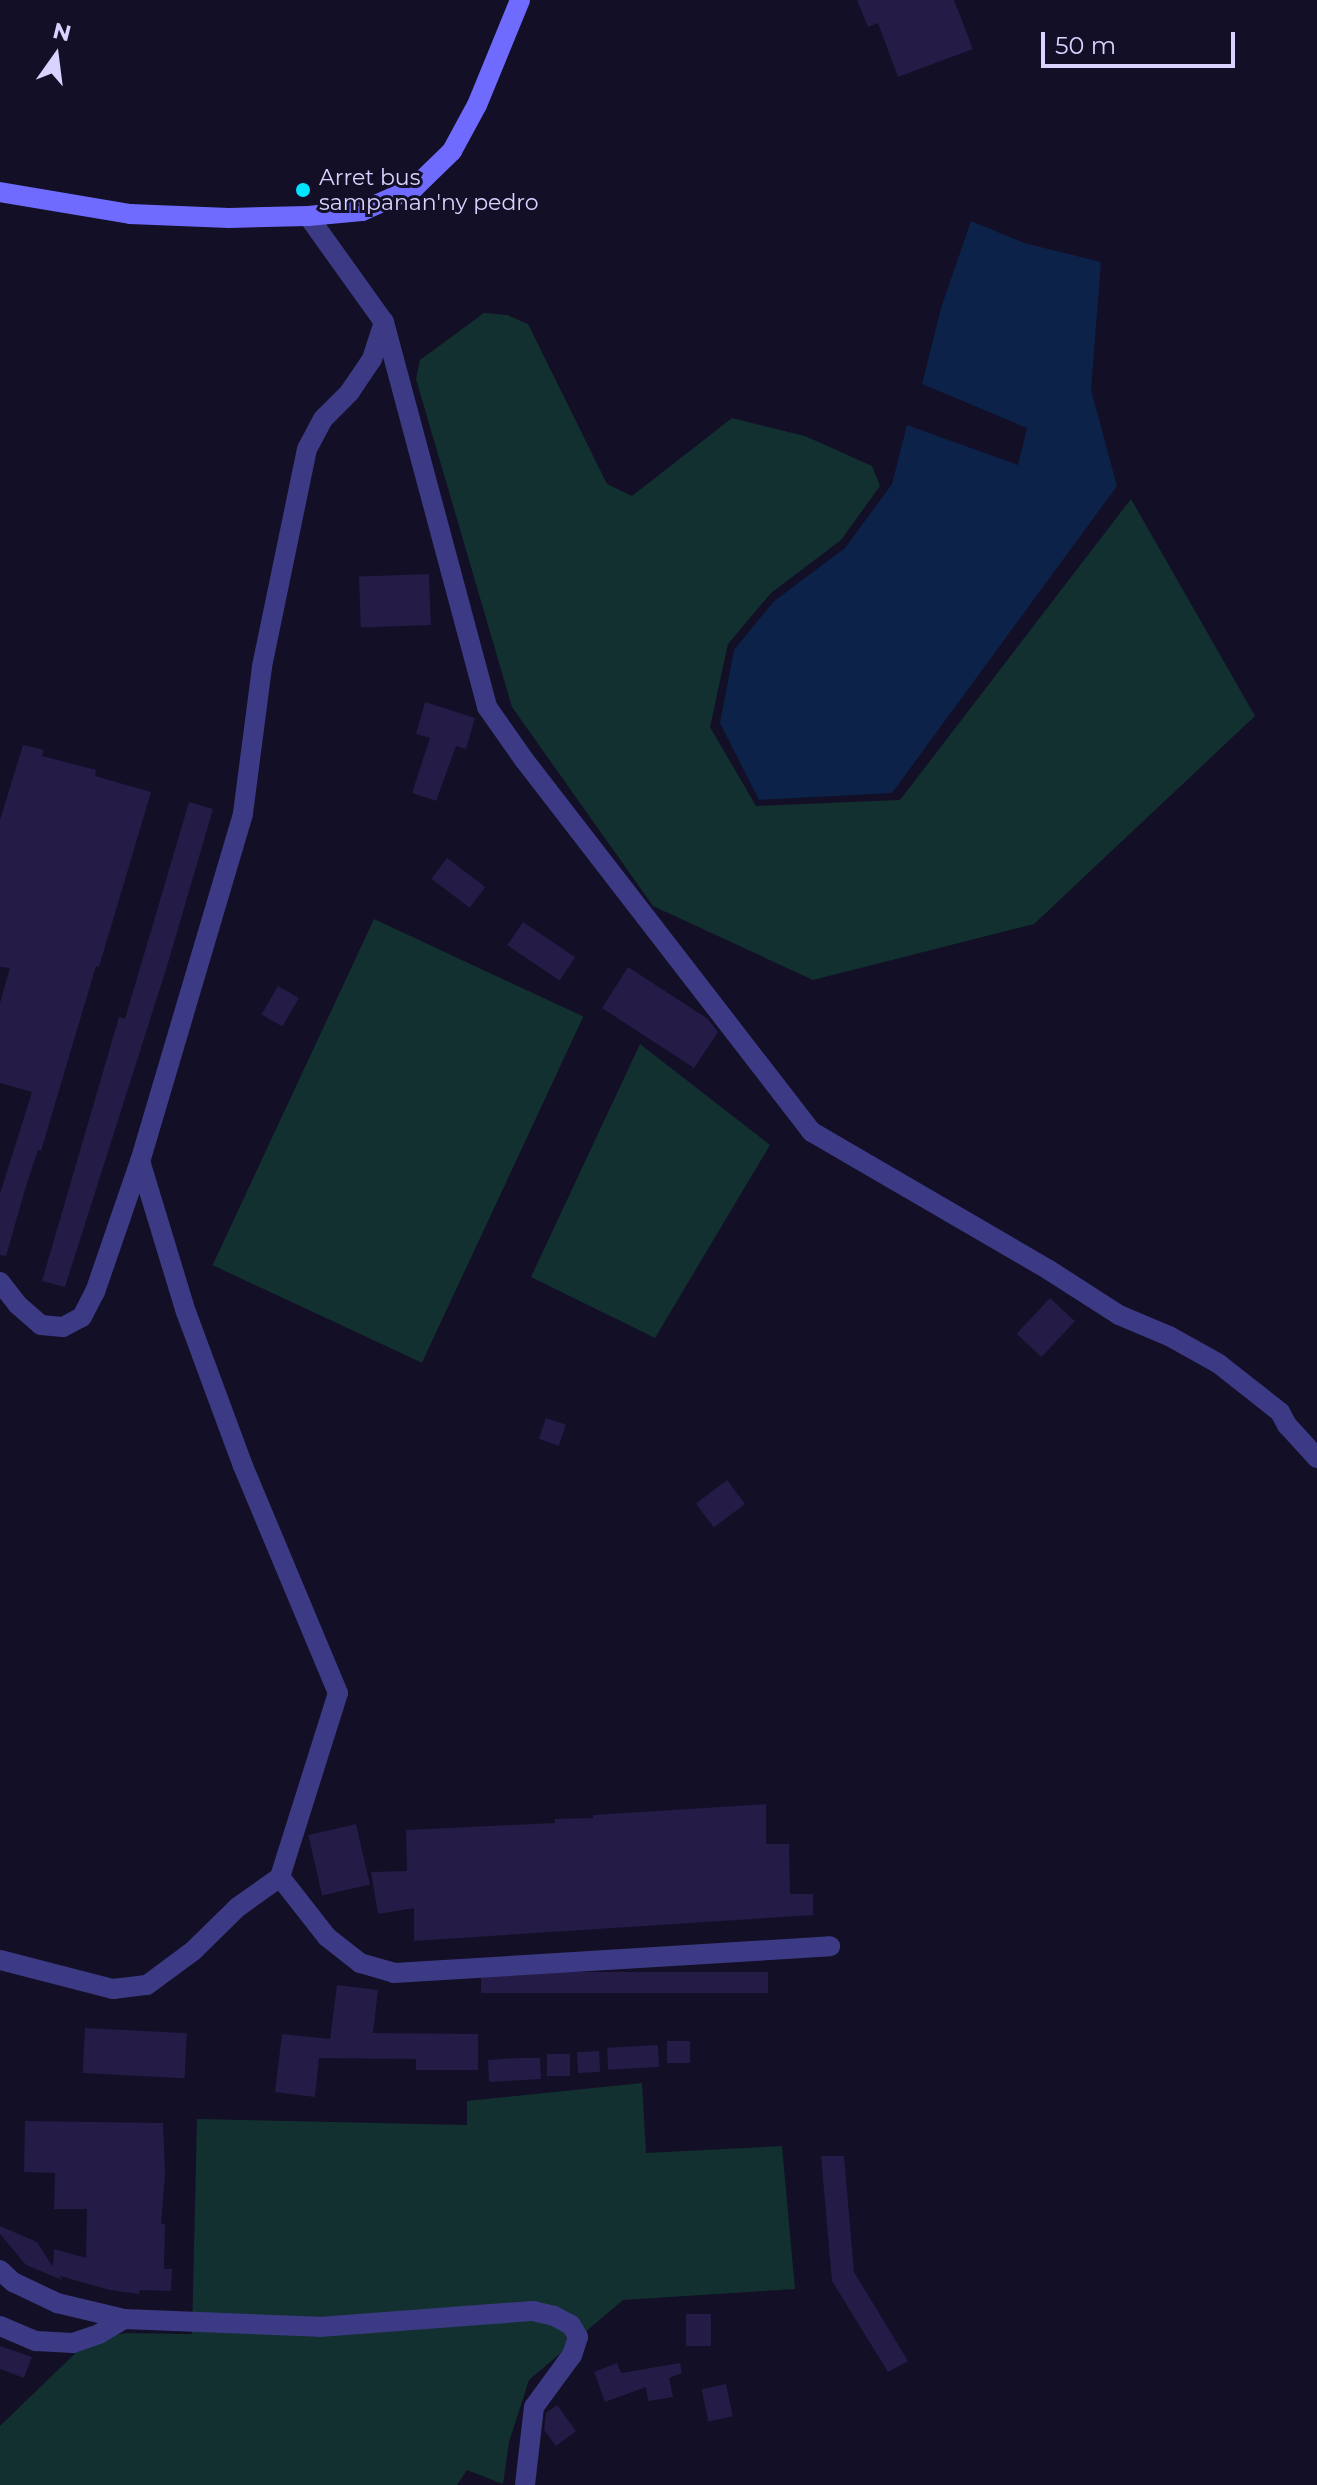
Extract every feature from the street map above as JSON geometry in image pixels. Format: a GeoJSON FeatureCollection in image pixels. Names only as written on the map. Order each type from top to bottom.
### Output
{"type":"FeatureCollection","features":[{"type":"Feature","properties":{"kind":"street"},"geometry":{"type":"LineString","coordinates":[[0,192],[130,214],[308,216],[362,211],[414,188],[452,151],[477,105],[520,0]]}},
{"type":"Feature","properties":{"kind":"street"},"geometry":{"type":"LineString","coordinates":[[308,216],[384,322],[487,707],[525,761],[812,1132],[1049,1270],[1119,1315],[1169,1336],[1219,1364],[1280,1412],[1287,1425],[1317,1458]]}},
{"type":"Feature","properties":{"kind":"street"},"geometry":{"type":"LineString","coordinates":[[0,1282],[18,1305],[41,1325],[63,1327],[82,1317],[95,1292],[140,1161],[243,814],[262,667],[307,449],[323,419],[350,392],[372,359],[384,322]]}},
{"type":"Feature","properties":{"kind":"street"},"geometry":{"type":"LineString","coordinates":[[0,1960],[113,1989],[147,1985],[193,1951],[238,1907],[280,1877],[338,1693],[243,1466],[206,1368],[140,1161]]}},
{"type":"Feature","properties":{"kind":"street"},"geometry":{"type":"LineString","coordinates":[[280,1877],[327,1937],[360,1963],[394,1973],[830,1946]]}},
{"type":"Feature","properties":{"kind":"street"},"geometry":{"type":"LineString","coordinates":[[0,2270],[13,2282],[57,2303],[124,2319],[319,2327],[533,2311],[554,2316],[571,2325],[578,2337],[572,2355],[534,2407],[525,2485]]}},
{"type":"Feature","properties":{"kind":"street"},"geometry":{"type":"LineString","coordinates":[[0,2326],[36,2341],[73,2343],[99,2334],[124,2319]]}},
{"type":"Feature","properties":{"kind":"green space"},"geometry":{"type":"Polygon","coordinates":[[[484,313],[507,315],[528,324],[607,484],[632,496],[732,418],[805,436],[872,466],[880,486],[841,540],[771,593],[728,644],[710,727],[756,806],[900,800],[1131,499],[1255,716],[1034,924],[813,980],[653,906],[512,707],[416,379],[420,360],[484,313]]]}},
{"type":"Feature","properties":{"kind":"green space"},"geometry":{"type":"Polygon","coordinates":[[[374,919],[583,1017],[422,1363],[213,1265],[374,919]]]}},
{"type":"Feature","properties":{"kind":"green space"},"geometry":{"type":"Polygon","coordinates":[[[640,1044],[770,1145],[655,1338],[531,1277],[640,1044]]]}},
{"type":"Feature","properties":{"kind":"green space"},"geometry":{"type":"Polygon","coordinates":[[[642,2083],[646,2153],[782,2146],[795,2289],[623,2300],[529,2380],[509,2442],[503,2484],[467,2470],[457,2485],[0,2485],[0,2426],[89,2340],[126,2333],[192,2334],[197,2119],[467,2125],[467,2101],[642,2083]]]}},
{"type":"Feature","properties":{"kind":"water"},"geometry":{"type":"Polygon","coordinates":[[[971,221],[1024,243],[1101,262],[1091,390],[1117,486],[892,793],[759,800],[720,723],[734,650],[773,602],[845,548],[892,484],[907,425],[1018,465],[1027,428],[922,384],[941,308],[971,221]]]}},
{"type":"Feature","properties":{"kind":"building"},"geometry":{"type":"Polygon","coordinates":[[[857,0],[954,0],[973,49],[898,77],[878,23],[868,27],[857,0]]]}},
{"type":"Feature","properties":{"kind":"building"},"geometry":{"type":"Polygon","coordinates":[[[429,574],[431,625],[361,627],[359,576],[429,574]]]}},
{"type":"Feature","properties":{"kind":"building"},"geometry":{"type":"Polygon","coordinates":[[[425,702],[475,718],[466,749],[456,746],[436,801],[412,793],[430,738],[416,734],[425,702]]]}},
{"type":"Feature","properties":{"kind":"building"},"geometry":{"type":"Polygon","coordinates":[[[23,745],[44,750],[42,756],[96,770],[95,776],[151,792],[99,967],[96,966],[6,1256],[0,1255],[0,1194],[32,1092],[0,1083],[0,1003],[10,968],[0,967],[0,820],[23,745]]]}},
{"type":"Feature","properties":{"kind":"building"},"geometry":{"type":"Polygon","coordinates":[[[189,802],[213,809],[168,963],[65,1287],[42,1281],[119,1017],[125,1019],[189,802]]]}},
{"type":"Feature","properties":{"kind":"building"},"geometry":{"type":"Polygon","coordinates":[[[447,858],[485,887],[470,908],[431,879],[447,858]]]}},
{"type":"Feature","properties":{"kind":"building"},"geometry":{"type":"Polygon","coordinates":[[[523,922],[575,957],[560,980],[507,945],[523,922]]]}},
{"type":"Feature","properties":{"kind":"building"},"geometry":{"type":"Polygon","coordinates":[[[628,967],[708,1019],[718,1032],[694,1068],[602,1008],[628,967]]]}},
{"type":"Feature","properties":{"kind":"building"},"geometry":{"type":"Polygon","coordinates":[[[278,986],[299,998],[282,1027],[262,1015],[278,986]]]}},
{"type":"Feature","properties":{"kind":"building"},"geometry":{"type":"Polygon","coordinates":[[[1050,1298],[1075,1321],[1041,1357],[1017,1334],[1050,1298]]]}},
{"type":"Feature","properties":{"kind":"building"},"geometry":{"type":"Polygon","coordinates":[[[546,1418],[566,1425],[559,1446],[539,1439],[546,1418]]]}},
{"type":"Feature","properties":{"kind":"building"},"geometry":{"type":"Polygon","coordinates":[[[727,1480],[745,1504],[714,1527],[696,1503],[727,1480]]]}},
{"type":"Feature","properties":{"kind":"building"},"geometry":{"type":"Polygon","coordinates":[[[766,1804],[766,1844],[789,1844],[790,1894],[813,1894],[813,1915],[414,1941],[414,1908],[378,1914],[371,1872],[407,1871],[406,1830],[555,1823],[555,1819],[593,1818],[593,1815],[766,1804]]]}},
{"type":"Feature","properties":{"kind":"building"},"geometry":{"type":"Polygon","coordinates":[[[356,1824],[370,1884],[322,1895],[308,1835],[356,1824]]]}},
{"type":"Feature","properties":{"kind":"building"},"geometry":{"type":"Polygon","coordinates":[[[481,1972],[768,1972],[768,1993],[481,1993],[481,1972]]]}},
{"type":"Feature","properties":{"kind":"building"},"geometry":{"type":"Polygon","coordinates":[[[337,1985],[378,1990],[373,2033],[478,2034],[478,2070],[416,2070],[416,2059],[319,2058],[315,2097],[275,2092],[282,2034],[330,2039],[337,1985]]]}},
{"type":"Feature","properties":{"kind":"building"},"geometry":{"type":"Polygon","coordinates":[[[85,2028],[187,2033],[185,2078],[83,2073],[85,2028]]]}},
{"type":"Feature","properties":{"kind":"building"},"geometry":{"type":"Polygon","coordinates":[[[667,2041],[690,2041],[690,2063],[667,2063],[667,2041]]]}},
{"type":"Feature","properties":{"kind":"building"},"geometry":{"type":"Polygon","coordinates":[[[658,2045],[659,2067],[608,2070],[607,2048],[658,2045]]]}},
{"type":"Feature","properties":{"kind":"building"},"geometry":{"type":"Polygon","coordinates":[[[599,2051],[600,2072],[578,2073],[577,2052],[599,2051]]]}},
{"type":"Feature","properties":{"kind":"building"},"geometry":{"type":"Polygon","coordinates":[[[547,2054],[570,2054],[570,2076],[547,2076],[547,2054]]]}},
{"type":"Feature","properties":{"kind":"building"},"geometry":{"type":"Polygon","coordinates":[[[540,2058],[541,2079],[489,2082],[488,2060],[540,2058]]]}},
{"type":"Feature","properties":{"kind":"building"},"geometry":{"type":"Polygon","coordinates":[[[25,2121],[163,2123],[165,2174],[161,2224],[165,2224],[164,2269],[172,2269],[171,2291],[140,2290],[139,2294],[110,2290],[60,2276],[62,2280],[26,2265],[0,2234],[0,2226],[37,2242],[53,2267],[54,2249],[86,2258],[87,2209],[54,2209],[55,2173],[24,2172],[25,2121]]]}},
{"type":"Feature","properties":{"kind":"building"},"geometry":{"type":"Polygon","coordinates":[[[821,2156],[844,2156],[854,2272],[908,2361],[888,2372],[832,2281],[821,2156]]]}},
{"type":"Feature","properties":{"kind":"building"},"geometry":{"type":"Polygon","coordinates":[[[686,2314],[711,2314],[711,2346],[686,2346],[686,2314]]]}},
{"type":"Feature","properties":{"kind":"building"},"geometry":{"type":"Polygon","coordinates":[[[0,2346],[32,2357],[24,2378],[0,2369],[0,2346]]]}},
{"type":"Feature","properties":{"kind":"building"},"geometry":{"type":"Polygon","coordinates":[[[617,2363],[621,2373],[680,2363],[682,2373],[669,2378],[673,2397],[648,2401],[646,2387],[605,2402],[594,2372],[617,2363]]]}},
{"type":"Feature","properties":{"kind":"building"},"geometry":{"type":"Polygon","coordinates":[[[726,2384],[733,2416],[708,2421],[702,2389],[726,2384]]]}},
{"type":"Feature","properties":{"kind":"building"},"geometry":{"type":"Polygon","coordinates":[[[557,2405],[576,2431],[556,2446],[544,2430],[546,2413],[557,2405]]]}},
{"type":"Feature","properties":{"kind":"place","name":"Arret bus sampanan'ny pedro"},"geometry":{"type":"Point","coordinates":[303,190]}}]}
